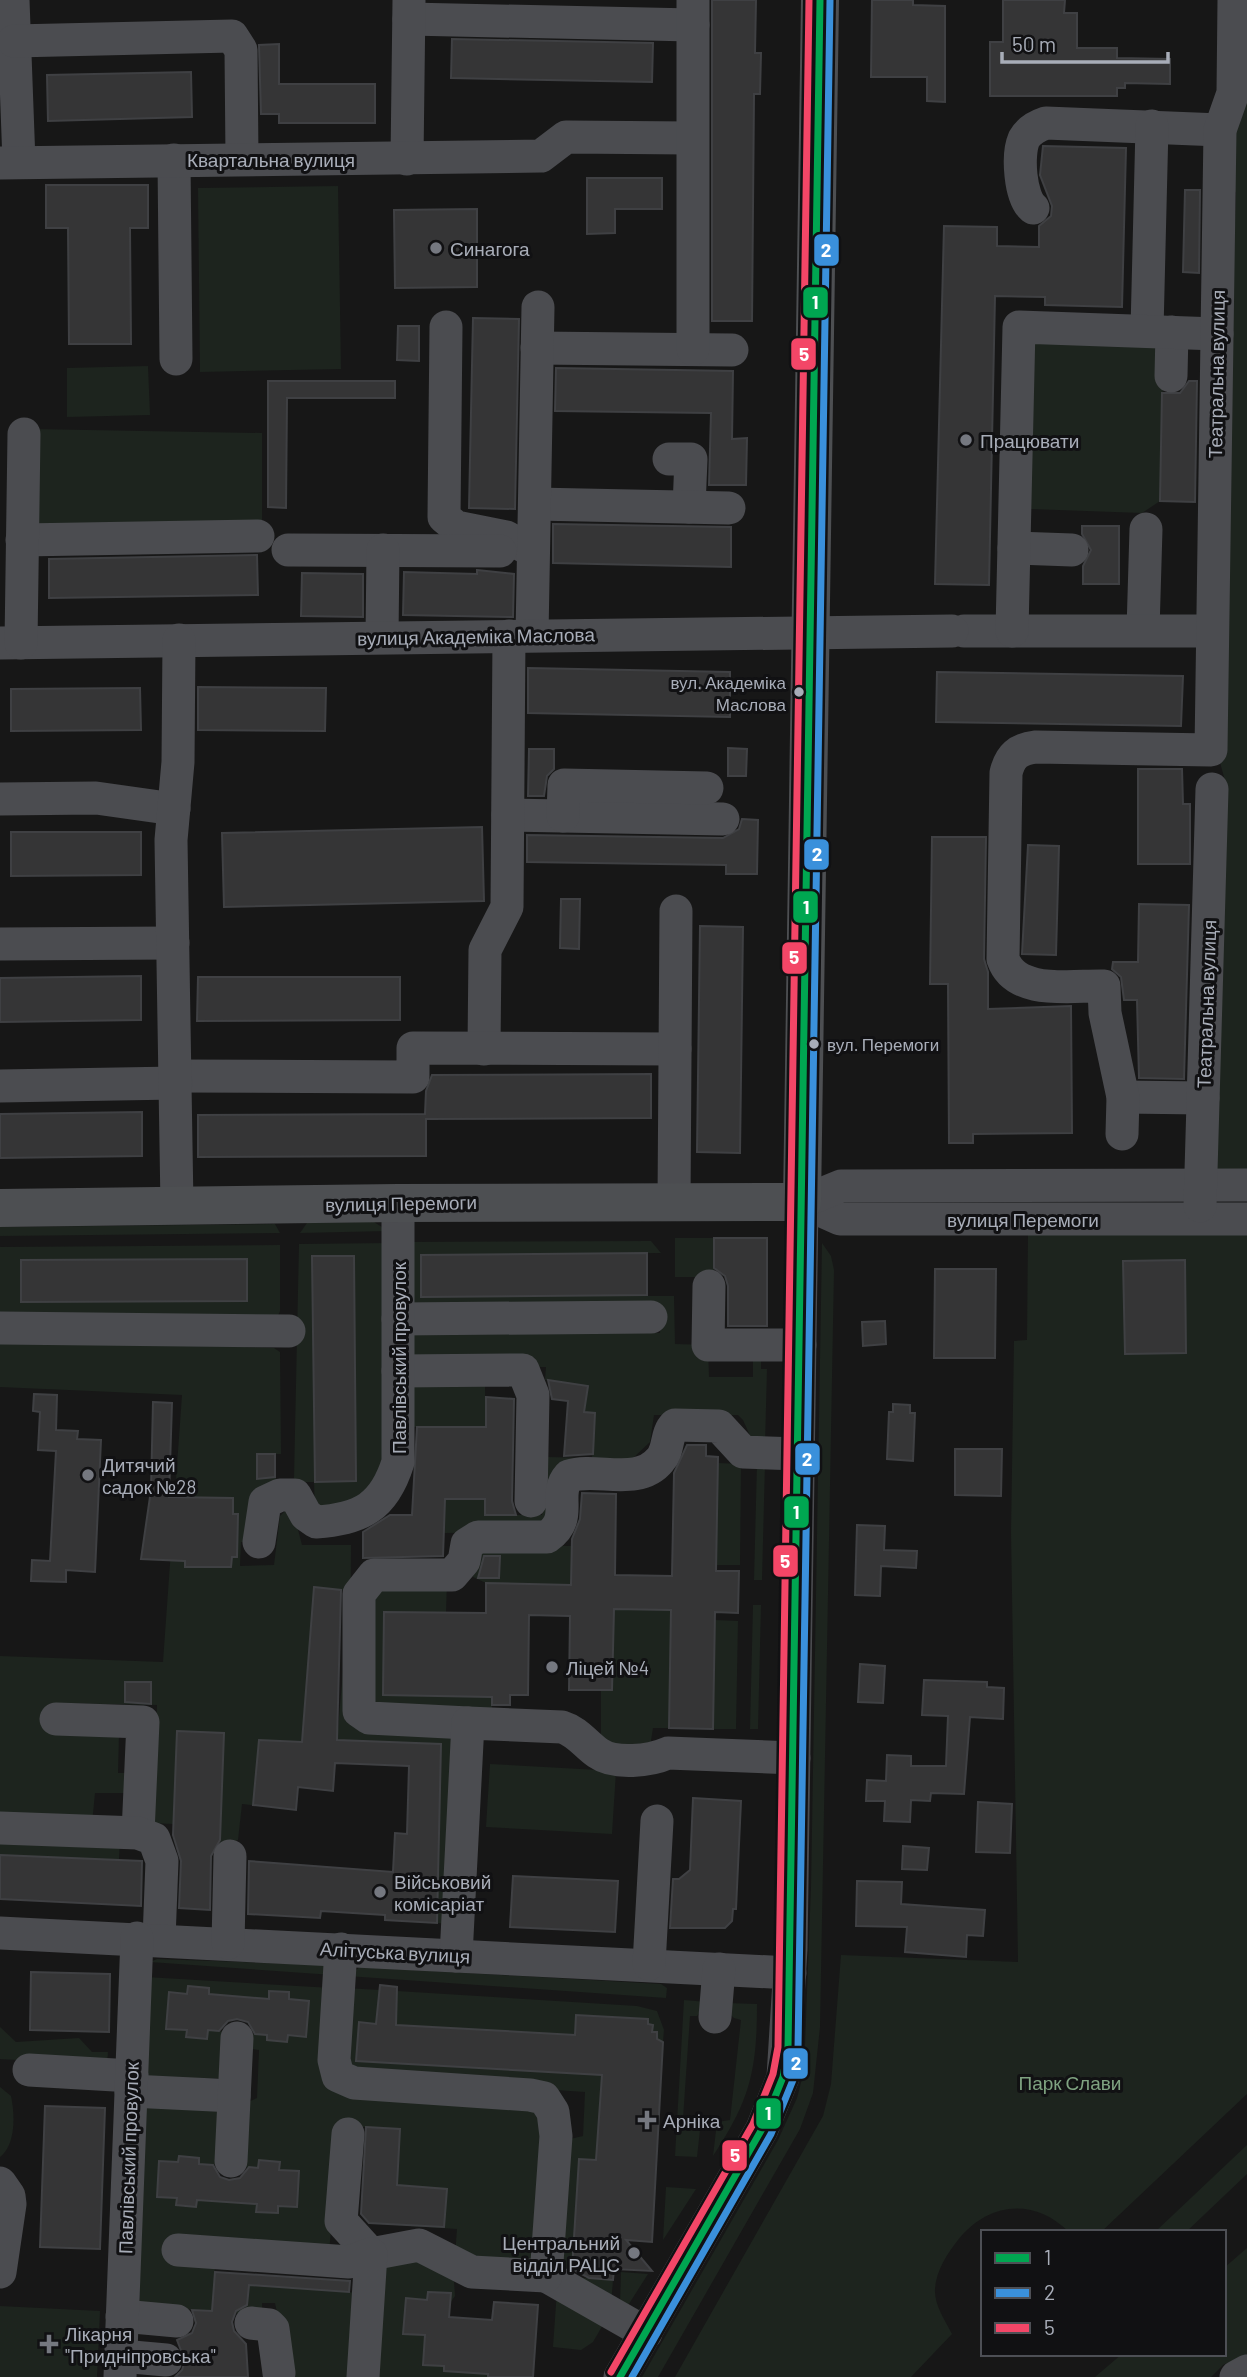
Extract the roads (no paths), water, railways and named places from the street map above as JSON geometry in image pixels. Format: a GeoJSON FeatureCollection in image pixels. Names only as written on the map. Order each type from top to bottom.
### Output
{"type":"FeatureCollection","features":[{"type":"Feature","properties":{"kind":"main road"},"geometry":{"type":"LineString","coordinates":[[802,1202],[820,0]]}},
{"type":"Feature","properties":{"kind":"main road","name":"вулиця Перемоги"},"geometry":{"type":"LineString","coordinates":[[0,1209],[398,1203],[802,1202]]}},
{"type":"Feature","properties":{"kind":"street"},"geometry":{"type":"LineString","coordinates":[[9,163],[15,41],[13,0]]}},
{"type":"Feature","properties":{"kind":"street","name":"Театральна вулиця"},"geometry":{"type":"LineString","coordinates":[[1123,1097],[1105,1013],[1104,986],[1031,984],[1017,979],[1004,965],[1006,773],[1009,761],[1016,753],[1036,747],[1210,750],[1220,130],[1233,93],[1234,0]]}},
{"type":"Feature","properties":{"kind":"street"},"geometry":{"type":"LineString","coordinates":[[407,159],[409,9],[693,12],[692,349]]}},
{"type":"Feature","properties":{"kind":"street"},"geometry":{"type":"LineString","coordinates":[[15,41],[232,36],[241,50],[242,159]]}},
{"type":"Feature","properties":{"kind":"street"},"geometry":{"type":"LineString","coordinates":[[1033,208],[1022,193],[1023,146],[1030,131],[1037,126],[1046,123],[1220,130]]}},
{"type":"Feature","properties":{"kind":"street"},"geometry":{"type":"LineString","coordinates":[[1152,126],[1159,331],[1171,376]]}},
{"type":"Feature","properties":{"kind":"street","name":"Квартальна вулиця"},"geometry":{"type":"LineString","coordinates":[[9,163],[541,156],[566,137],[691,138]]}},
{"type":"Feature","properties":{"kind":"street"},"geometry":{"type":"LineString","coordinates":[[174,160],[176,359]]}},
{"type":"Feature","properties":{"kind":"street"},"geometry":{"type":"LineString","coordinates":[[484,1049],[485,950],[507,907],[508,815],[520,635],[533,551],[538,307]]}},
{"type":"Feature","properties":{"kind":"street"},"geometry":{"type":"LineString","coordinates":[[446,327],[444,517],[456,527],[506,537],[533,551]]}},
{"type":"Feature","properties":{"kind":"street"},"geometry":{"type":"LineString","coordinates":[[1012,631],[1019,327],[1217,334]]}},
{"type":"Feature","properties":{"kind":"street"},"geometry":{"type":"LineString","coordinates":[[537,348],[732,350]]}},
{"type":"Feature","properties":{"kind":"street"},"geometry":{"type":"LineString","coordinates":[[10,643],[22,540],[24,434]]}},
{"type":"Feature","properties":{"kind":"street"},"geometry":{"type":"LineString","coordinates":[[669,459],[691,459],[690,507]]}},
{"type":"Feature","properties":{"kind":"street"},"geometry":{"type":"LineString","coordinates":[[534,504],[729,508]]}},
{"type":"Feature","properties":{"kind":"street"},"geometry":{"type":"LineString","coordinates":[[1143,630],[1146,529]]}},
{"type":"Feature","properties":{"kind":"street"},"geometry":{"type":"LineString","coordinates":[[22,540],[281,549],[533,551]]}},
{"type":"Feature","properties":{"kind":"street"},"geometry":{"type":"LineString","coordinates":[[1014,548],[1072,550]]}},
{"type":"Feature","properties":{"kind":"street"},"geometry":{"type":"LineString","coordinates":[[382,637],[383,550]]}},
{"type":"Feature","properties":{"kind":"street","name":"вулиця Академіка Маслова"},"geometry":{"type":"LineString","coordinates":[[10,643],[811,631],[1212,631]]}},
{"type":"Feature","properties":{"kind":"street"},"geometry":{"type":"LineString","coordinates":[[177,1206],[171,840],[180,708],[179,640]]}},
{"type":"Feature","properties":{"kind":"street"},"geometry":{"type":"LineString","coordinates":[[508,815],[563,816],[707,788]]}},
{"type":"Feature","properties":{"kind":"street","name":"Театральна вулиця"},"geometry":{"type":"LineString","coordinates":[[1200,1219],[1212,789]]}},
{"type":"Feature","properties":{"kind":"street"},"geometry":{"type":"LineString","coordinates":[[0,799],[96,799],[174,809]]}},
{"type":"Feature","properties":{"kind":"street"},"geometry":{"type":"LineString","coordinates":[[635,802],[723,819]]}},
{"type":"Feature","properties":{"kind":"street"},"geometry":{"type":"LineString","coordinates":[[674,1202],[676,911]]}},
{"type":"Feature","properties":{"kind":"street"},"geometry":{"type":"LineString","coordinates":[[0,944],[173,943]]}},
{"type":"Feature","properties":{"kind":"street"},"geometry":{"type":"LineString","coordinates":[[0,1086],[176,1080],[413,1077],[413,1048],[675,1049]]}},
{"type":"Feature","properties":{"kind":"street"},"geometry":{"type":"LineString","coordinates":[[1122,1134],[1123,1097],[1203,1098]]}},
{"type":"Feature","properties":{"kind":"street"},"geometry":{"type":"LineString","coordinates":[[986,1185],[986,1219]]}},
{"type":"Feature","properties":{"kind":"street","name":"вулиця Перемоги"},"geometry":{"type":"LineString","coordinates":[[802,1202],[841,1186],[1247,1185]]}},
{"type":"Feature","properties":{"kind":"street"},"geometry":{"type":"LineString","coordinates":[[620,2377],[774,2105],[788,2048],[802,1202]]}},
{"type":"Feature","properties":{"kind":"street","name":"вулиця Перемоги"},"geometry":{"type":"LineString","coordinates":[[802,1202],[840,1219],[1247,1219]]}},
{"type":"Feature","properties":{"kind":"street","name":"Павлівський провулок"},"geometry":{"type":"LineString","coordinates":[[259,1542],[265,1502],[280,1495],[295,1495],[306,1515],[316,1522],[338,1520],[382,1499],[391,1483],[398,1462],[398,1203]]}},
{"type":"Feature","properties":{"kind":"street"},"geometry":{"type":"LineString","coordinates":[[709,1286],[708,1345],[800,1345]]}},
{"type":"Feature","properties":{"kind":"street"},"geometry":{"type":"LineString","coordinates":[[398,1319],[651,1317]]}},
{"type":"Feature","properties":{"kind":"street"},"geometry":{"type":"LineString","coordinates":[[0,1328],[289,1331]]}},
{"type":"Feature","properties":{"kind":"street"},"geometry":{"type":"LineString","coordinates":[[398,1371],[523,1370],[533,1395],[531,1501]]}},
{"type":"Feature","properties":{"kind":"street"},"geometry":{"type":"LineString","coordinates":[[794,1758],[668,1753],[653,1760],[607,1758],[576,1733],[562,1727],[369,1718],[361,1714],[358,1706],[359,1594],[368,1579],[374,1575],[452,1574],[464,1561],[467,1544],[478,1537],[547,1537],[562,1519],[563,1486],[569,1476],[626,1474],[649,1470],[665,1452],[668,1434],[675,1425],[719,1426],[738,1449],[750,1454],[798,1454]]}},
{"type":"Feature","properties":{"kind":"street"},"geometry":{"type":"LineString","coordinates":[[0,1828],[138,1833],[143,1722],[56,1719]]}},
{"type":"Feature","properties":{"kind":"street"},"geometry":{"type":"LineString","coordinates":[[456,1956],[468,1723]]}},
{"type":"Feature","properties":{"kind":"street"},"geometry":{"type":"LineString","coordinates":[[649,1964],[657,1821]]}},
{"type":"Feature","properties":{"kind":"street","name":"Павлівський провулок"},"geometry":{"type":"LineString","coordinates":[[120,2366],[131,2083],[148,1939],[162,1861],[154,1839],[138,1833]]}},
{"type":"Feature","properties":{"kind":"street"},"geometry":{"type":"LineString","coordinates":[[228,1943],[230,1856]]}},
{"type":"Feature","properties":{"kind":"street","name":"Алітуська вулиця"},"geometry":{"type":"LineString","coordinates":[[0,1933],[790,1973]]}},
{"type":"Feature","properties":{"kind":"street"},"geometry":{"type":"LineString","coordinates":[[341,1949],[334,2060],[338,2076],[354,2083],[530,2095],[549,2103],[556,2136],[546,2276]]}},
{"type":"Feature","properties":{"kind":"street"},"geometry":{"type":"LineString","coordinates":[[715,2017],[719,1969]]}},
{"type":"Feature","properties":{"kind":"street"},"geometry":{"type":"LineString","coordinates":[[231,2161],[237,2038]]}},
{"type":"Feature","properties":{"kind":"street"},"geometry":{"type":"LineString","coordinates":[[12,2068],[234,2096]]}},
{"type":"Feature","properties":{"kind":"street"},"geometry":{"type":"LineString","coordinates":[[348,2134],[341,2221],[370,2254],[363,2377]]}},
{"type":"Feature","properties":{"kind":"street"},"geometry":{"type":"LineString","coordinates":[[0,2183],[9,2196],[10,2204],[0,2272]]}},
{"type":"Feature","properties":{"kind":"street"},"geometry":{"type":"LineString","coordinates":[[178,2250],[349,2262],[370,2254],[419,2245],[472,2272],[546,2276],[646,2333]]}},
{"type":"Feature","properties":{"kind":"street"},"geometry":{"type":"LineString","coordinates":[[122,2316],[177,2322]]}},
{"type":"Feature","properties":{"kind":"street"},"geometry":{"type":"LineString","coordinates":[[251,2323],[269,2325],[273,2329],[271,2371]]}},
{"type":"Feature","properties":{"kind":"street"},"geometry":{"type":"LineString","coordinates":[[120,2366],[166,2360]]}},
{"type":"Feature","properties":{"kind":"street"},"geometry":{"type":"LineString","coordinates":[[1236,2377],[1247,2371]]}},
{"type":"Feature","properties":{"kind":"place","name":"Синагога"},"geometry":{"type":"Point","coordinates":[436,248]}},
{"type":"Feature","properties":{"kind":"place","name":"Працювати"},"geometry":{"type":"Point","coordinates":[966,440]}},
{"type":"Feature","properties":{"kind":"place","name":"вул. Академіка Маслова"},"geometry":{"type":"Point","coordinates":[799,692]}},
{"type":"Feature","properties":{"kind":"place","name":"вул. Перемоги"},"geometry":{"type":"Point","coordinates":[814,1044]}},
{"type":"Feature","properties":{"kind":"place","name":"Дитячий садок №28"},"geometry":{"type":"Point","coordinates":[88,1475]}},
{"type":"Feature","properties":{"kind":"place","name":"Ліцей №4"},"geometry":{"type":"Point","coordinates":[552,1667]}},
{"type":"Feature","properties":{"kind":"place","name":"Військовий комісаріат"},"geometry":{"type":"Point","coordinates":[380,1892]}},
{"type":"Feature","properties":{"kind":"place","name":"Арніка"},"geometry":{"type":"Point","coordinates":[647,2120]}},
{"type":"Feature","properties":{"kind":"place","name":"Центральний відділ РАЦС"},"geometry":{"type":"Point","coordinates":[634,2253]}},
{"type":"Feature","properties":{"kind":"place","name":"Лікарня \"Придніпровська\""},"geometry":{"type":"Point","coordinates":[49,2344]}},
{"type":"Feature","properties":{"kind":"park label","name":"Парк Слави"},"geometry":{"type":"Point","coordinates":[1070,2082]}}]}
